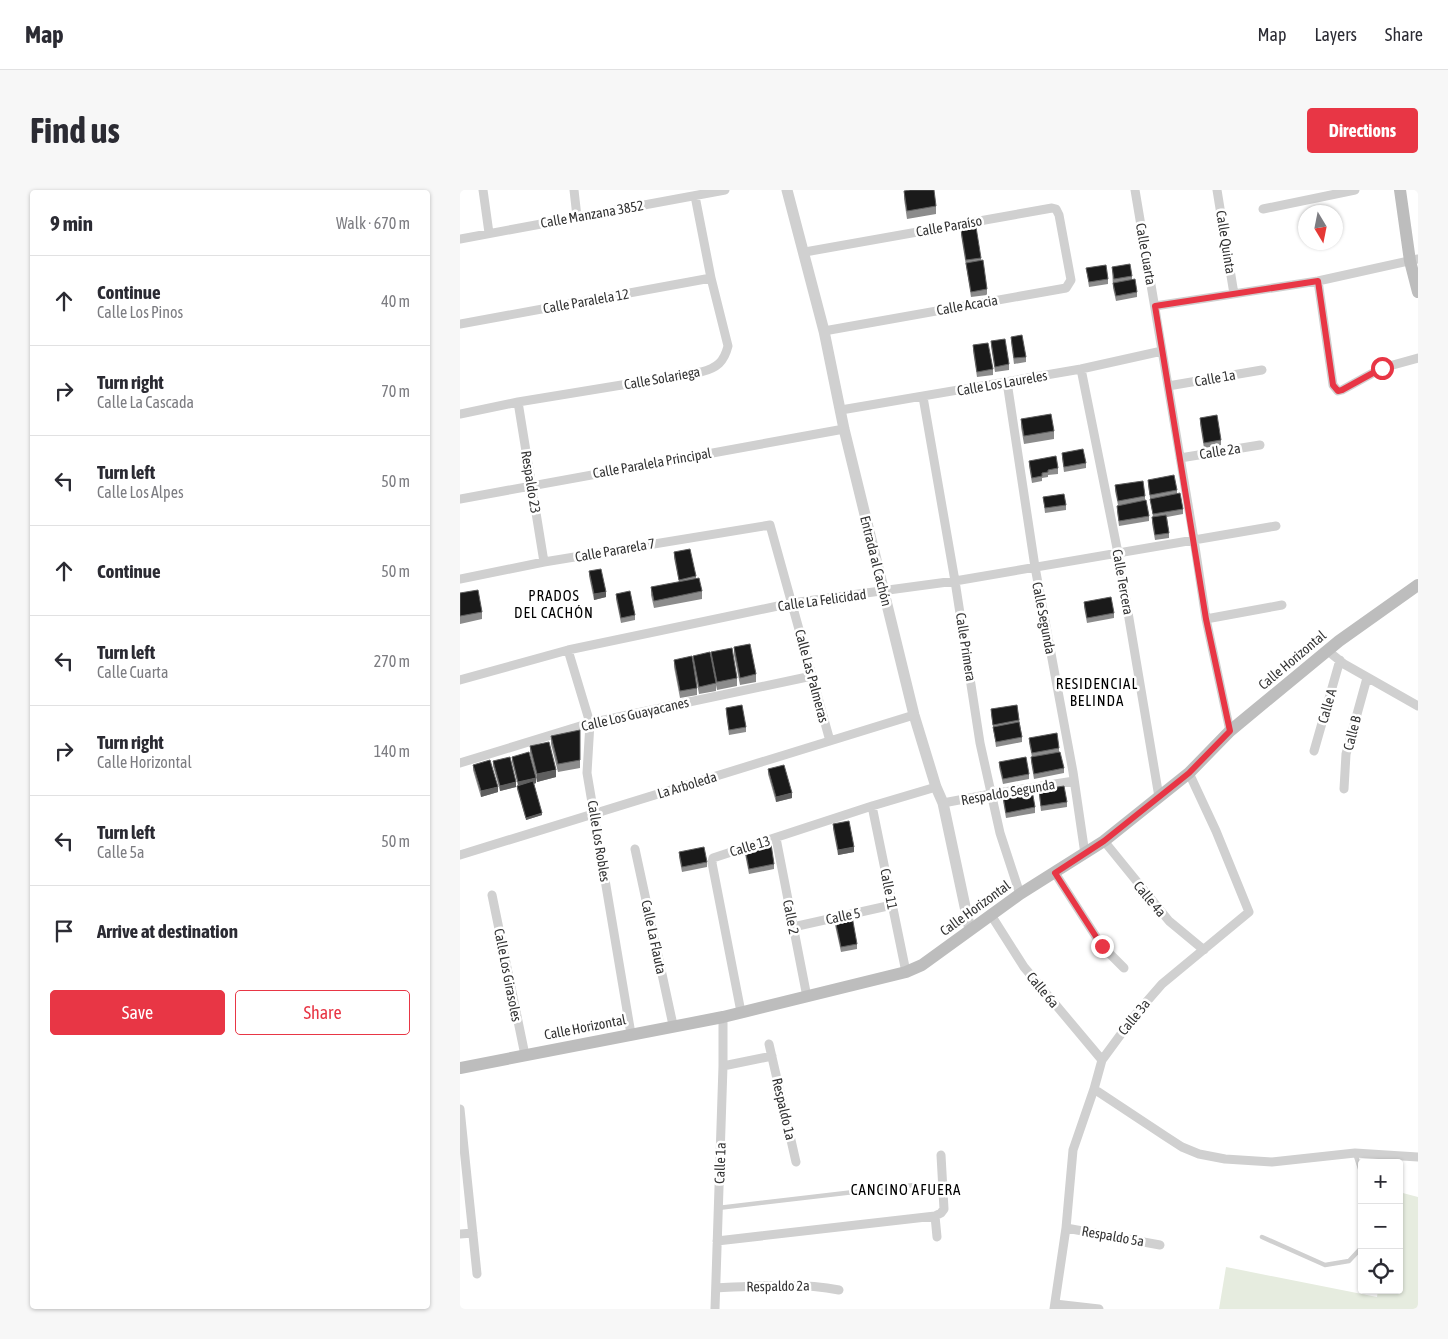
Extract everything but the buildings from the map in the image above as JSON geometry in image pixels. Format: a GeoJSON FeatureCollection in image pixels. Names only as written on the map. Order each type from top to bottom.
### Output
{"type":"FeatureCollection","features":[{"type":"Feature","properties":{"kind":"main road"},"geometry":{"type":"LineString","coordinates":[[1400,190],[1414,260],[1418,292]]}},
{"type":"Feature","properties":{"kind":"main road","name":"Calle Horizontal"},"geometry":{"type":"LineString","coordinates":[[460,1068],[724,1016],[906,972],[922,965],[1020,894],[1104,841],[1189,773],[1230,731],[1339,640],[1418,585]]}},
{"type":"Feature","properties":{"kind":"street"},"geometry":{"type":"LineString","coordinates":[[483,190],[489,233]]}},
{"type":"Feature","properties":{"kind":"street"},"geometry":{"type":"LineString","coordinates":[[574,190],[577,217]]}},
{"type":"Feature","properties":{"kind":"street","name":"Calle Manzana 3852"},"geometry":{"type":"LineString","coordinates":[[460,238],[725,190]]}},
{"type":"Feature","properties":{"kind":"street","name":"Entrada al Cachón"},"geometry":{"type":"LineString","coordinates":[[788,190],[824,331],[844,428],[914,715],[936,787],[943,803],[970,930]]}},
{"type":"Feature","properties":{"kind":"street","name":"Calle Cuarta"},"geometry":{"type":"LineString","coordinates":[[1135,190],[1206,619],[1230,731]]}},
{"type":"Feature","properties":{"kind":"street","name":"Calle Quinta"},"geometry":{"type":"LineString","coordinates":[[1217,190],[1234,294]]}},
{"type":"Feature","properties":{"kind":"street"},"geometry":{"type":"LineString","coordinates":[[1306,190],[1308,200]]}},
{"type":"Feature","properties":{"kind":"street"},"geometry":{"type":"LineString","coordinates":[[1263,209],[1355,190]]}},
{"type":"Feature","properties":{"kind":"street","name":"Calle Solariega"},"geometry":{"type":"LineString","coordinates":[[460,414],[518,402],[701,372],[712,369],[720,364],[728,346],[695,196]]}},
{"type":"Feature","properties":{"kind":"street","name":"Calle Paraíso"},"geometry":{"type":"LineString","coordinates":[[805,252],[1052,208],[1056,209],[1060,214],[1065,245]]}},
{"type":"Feature","properties":{"kind":"street","name":"Calle Acacia"},"geometry":{"type":"LineString","coordinates":[[824,331],[1066,288],[1071,280],[1065,245]]}},
{"type":"Feature","properties":{"kind":"street"},"geometry":{"type":"LineString","coordinates":[[1155,306],[1318,281],[1414,260]]}},
{"type":"Feature","properties":{"kind":"street","name":"Calle Paralela 12"},"geometry":{"type":"LineString","coordinates":[[460,324],[712,278]]}},
{"type":"Feature","properties":{"kind":"street"},"geometry":{"type":"LineString","coordinates":[[1318,281],[1333,385],[1338,391],[1382,368],[1418,358]]}},
{"type":"Feature","properties":{"kind":"street","name":"Calle Los Laureles"},"geometry":{"type":"LineString","coordinates":[[841,410],[1081,369],[1162,351]]}},
{"type":"Feature","properties":{"kind":"street","name":"Calle Tercera"},"geometry":{"type":"LineString","coordinates":[[1081,369],[1118,553],[1159,797]]}},
{"type":"Feature","properties":{"kind":"street","name":"Calle 1a"},"geometry":{"type":"LineString","coordinates":[[1168,386],[1262,370]]}},
{"type":"Feature","properties":{"kind":"street","name":"Calle Segunda"},"geometry":{"type":"LineString","coordinates":[[1007,382],[1035,567],[1074,781],[1085,854]]}},
{"type":"Feature","properties":{"kind":"street","name":"Calle Primera"},"geometry":{"type":"LineString","coordinates":[[923,396],[956,581],[980,743],[1000,833],[1020,894]]}},
{"type":"Feature","properties":{"kind":"street","name":"Respaldo 23"},"geometry":{"type":"LineString","coordinates":[[518,402],[544,562]]}},
{"type":"Feature","properties":{"kind":"street","name":"Calle Paralela Principal"},"geometry":{"type":"LineString","coordinates":[[460,499],[844,428]]}},
{"type":"Feature","properties":{"kind":"street","name":"Calle 2a"},"geometry":{"type":"LineString","coordinates":[[1180,458],[1260,445]]}},
{"type":"Feature","properties":{"kind":"street","name":"Calle Pararela 7"},"geometry":{"type":"LineString","coordinates":[[460,579],[544,562],[770,525]]}},
{"type":"Feature","properties":{"kind":"street","name":"Calle Las Palmeras"},"geometry":{"type":"LineString","coordinates":[[770,525],[830,741]]}},
{"type":"Feature","properties":{"kind":"street","name":"Calle La Felicidad"},"geometry":{"type":"LineString","coordinates":[[460,680],[568,650],[792,603],[956,581],[1276,526]]}},
{"type":"Feature","properties":{"kind":"street"},"geometry":{"type":"LineString","coordinates":[[1206,619],[1282,605]]}},
{"type":"Feature","properties":{"kind":"street","name":"Calle Los Robles"},"geometry":{"type":"LineString","coordinates":[[568,650],[590,723],[587,773],[631,1034]]}},
{"type":"Feature","properties":{"kind":"street"},"geometry":{"type":"LineString","coordinates":[[1328,651],[1367,678],[1418,706]]}},
{"type":"Feature","properties":{"kind":"street","name":"Calle A"},"geometry":{"type":"LineString","coordinates":[[1314,752],[1340,660]]}},
{"type":"Feature","properties":{"kind":"street","name":"Calle Los Guayacanes"},"geometry":{"type":"LineString","coordinates":[[460,763],[590,723],[812,676]]}},
{"type":"Feature","properties":{"kind":"street","name":"Calle B"},"geometry":{"type":"LineString","coordinates":[[1344,789],[1346,754],[1367,678]]}},
{"type":"Feature","properties":{"kind":"street","name":"La Arboleda"},"geometry":{"type":"LineString","coordinates":[[460,855],[914,715]]}},
{"type":"Feature","properties":{"kind":"street","name":"Calle 3a"},"geometry":{"type":"LineString","coordinates":[[1055,1306],[1066,1228],[1073,1150],[1102,1060],[1135,1015],[1162,984],[1249,912],[1216,831],[1189,773]]}},
{"type":"Feature","properties":{"kind":"street","name":"Respaldo Segunda"},"geometry":{"type":"LineString","coordinates":[[943,803],[1074,781]]}},
{"type":"Feature","properties":{"kind":"street","name":"Calle 13"},"geometry":{"type":"LineString","coordinates":[[741,1012],[712,863],[713,858],[936,787]]}},
{"type":"Feature","properties":{"kind":"street","name":"Calle 11"},"geometry":{"type":"LineString","coordinates":[[872,806],[906,972]]}},
{"type":"Feature","properties":{"kind":"street","name":"Calle 2"},"geometry":{"type":"LineString","coordinates":[[776,838],[807,997]]}},
{"type":"Feature","properties":{"kind":"street","name":"Calle 4a"},"geometry":{"type":"LineString","coordinates":[[1104,841],[1168,921],[1204,950]]}},
{"type":"Feature","properties":{"kind":"street","name":"Calle La Flauta"},"geometry":{"type":"LineString","coordinates":[[635,849],[673,1026]]}},
{"type":"Feature","properties":{"kind":"street"},"geometry":{"type":"LineString","coordinates":[[1055,873],[1102,946],[1124,968]]}},
{"type":"Feature","properties":{"kind":"street","name":"Calle Los Girasoles"},"geometry":{"type":"LineString","coordinates":[[492,895],[525,1055]]}},
{"type":"Feature","properties":{"kind":"street","name":"Calle 5"},"geometry":{"type":"LineString","coordinates":[[793,926],[892,905]]}},
{"type":"Feature","properties":{"kind":"street","name":"Calle 6a"},"geometry":{"type":"LineString","coordinates":[[991,915],[1024,967],[1102,1060]]}},
{"type":"Feature","properties":{"kind":"street","name":"Calle 1a"},"geometry":{"type":"LineString","coordinates":[[715,1309],[724,1016]]}},
{"type":"Feature","properties":{"kind":"street","name":"Respaldo 1a"},"geometry":{"type":"LineString","coordinates":[[769,1044],[796,1162]]}},
{"type":"Feature","properties":{"kind":"street"},"geometry":{"type":"LineString","coordinates":[[723,1066],[772,1056]]}},
{"type":"Feature","properties":{"kind":"street"},"geometry":{"type":"LineString","coordinates":[[1094,1089],[1165,1136],[1199,1154],[1225,1159],[1272,1162],[1355,1153],[1418,1157]]}},
{"type":"Feature","properties":{"kind":"street"},"geometry":{"type":"LineString","coordinates":[[460,1109],[462,1158],[477,1274]]}},
{"type":"Feature","properties":{"kind":"street"},"geometry":{"type":"LineString","coordinates":[[717,1241],[941,1214],[944,1209],[941,1155]]}},
{"type":"Feature","properties":{"kind":"street"},"geometry":{"type":"LineString","coordinates":[[935,1216],[937,1237]]}},
{"type":"Feature","properties":{"kind":"street","name":"Respaldo 5a"},"geometry":{"type":"LineString","coordinates":[[1066,1228],[1160,1245]]}},
{"type":"Feature","properties":{"kind":"street"},"geometry":{"type":"LineString","coordinates":[[460,1234],[473,1233]]}},
{"type":"Feature","properties":{"kind":"street","name":"Respaldo 2a"},"geometry":{"type":"LineString","coordinates":[[716,1288],[790,1284],[840,1290]]}},
{"type":"Feature","properties":{"kind":"street"},"geometry":{"type":"LineString","coordinates":[[1055,1306],[1099,1309]]}},
{"type":"Feature","properties":{"kind":"lane"},"geometry":{"type":"LineString","coordinates":[[1355,1153],[1358,1162]]}},
{"type":"Feature","properties":{"kind":"lane"},"geometry":{"type":"LineString","coordinates":[[718,1208],[914,1185]]}},
{"type":"Feature","properties":{"kind":"lane"},"geometry":{"type":"LineString","coordinates":[[1262,1237],[1325,1265],[1348,1261],[1360,1249]]}},
{"type":"Feature","properties":{"kind":"shaded area"},"geometry":{"type":"Polygon","coordinates":[[[1403,1193],[1418,1197],[1418,1309],[1219,1309],[1226,1267],[1377,1297],[1377,1294],[1403,1294],[1403,1193]]]}},
{"type":"Feature","properties":{"kind":"district","name":"PRADOS DEL CACHÓN"},"geometry":{"type":"Point","coordinates":[554,604]}},
{"type":"Feature","properties":{"kind":"district","name":"RESIDENCIAL BELINDA"},"geometry":{"type":"Point","coordinates":[1097,692]}},
{"type":"Feature","properties":{"kind":"district","name":"CANCINO AFUERA"},"geometry":{"type":"Point","coordinates":[906,1190]}},
{"type":"Feature","properties":{"kind":"route"},"geometry":{"type":"LineString","coordinates":[[1102,946],[1055,873],[1104,841],[1189,773],[1230,731],[1206,619],[1155,306],[1318,281],[1333,385],[1338,391],[1342,390],[1382,368]]}}]}
